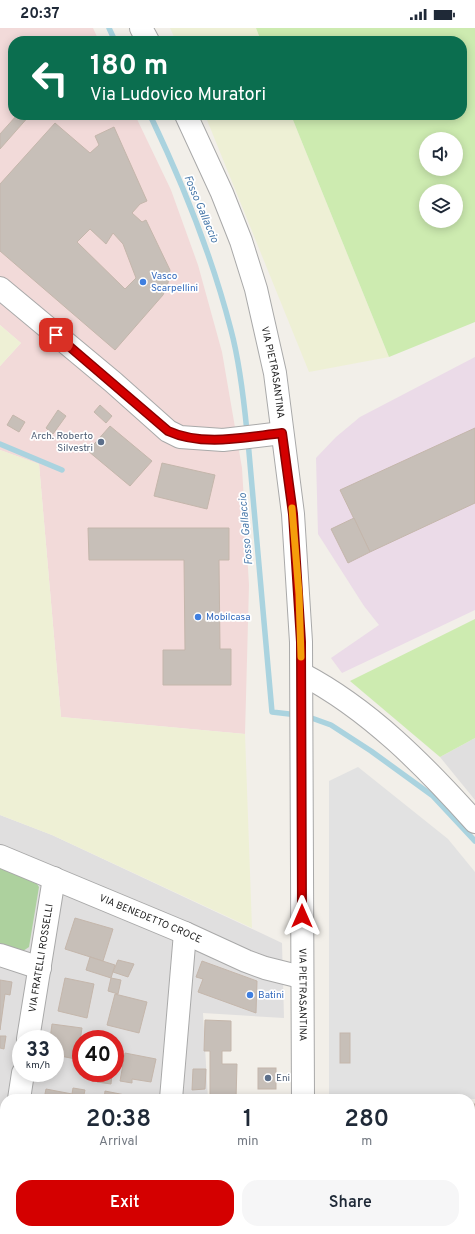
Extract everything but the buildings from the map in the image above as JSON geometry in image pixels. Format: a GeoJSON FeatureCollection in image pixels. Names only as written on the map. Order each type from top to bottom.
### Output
{"type":"FeatureCollection","features":[{"type":"Feature","properties":{"kind":"street","name":"VIA PIETRASANTINA"},"geometry":{"type":"LineString","coordinates":[[188,120],[222,193],[250,267],[275,373],[293,521],[300,601],[302,684],[301,977],[303,1094]]}},
{"type":"Feature","properties":{"kind":"street"},"geometry":{"type":"LineString","coordinates":[[0,288],[168,431],[180,437],[228,439],[282,433]]}},
{"type":"Feature","properties":{"kind":"street"},"geometry":{"type":"LineString","coordinates":[[302,684],[336,693],[369,719],[419,763],[475,822]]}},
{"type":"Feature","properties":{"kind":"street","name":"VIA BENEDETTO CROCE"},"geometry":{"type":"LineString","coordinates":[[0,856],[185,933],[246,961],[265,968],[301,977]]}},
{"type":"Feature","properties":{"kind":"street","name":"VIA FRATELLI ROSSELLI"},"geometry":{"type":"LineString","coordinates":[[30,1030],[54,878]]}},
{"type":"Feature","properties":{"kind":"street"},"geometry":{"type":"LineString","coordinates":[[171,1094],[185,933]]}},
{"type":"Feature","properties":{"kind":"street"},"geometry":{"type":"LineString","coordinates":[[0,955],[40,968]]}},
{"type":"Feature","properties":{"kind":"street"},"geometry":{"type":"LineString","coordinates":[[20,1094],[22,1082]]}},
{"type":"Feature","properties":{"kind":"shaded area"},"geometry":{"type":"Polygon","coordinates":[[[0,28],[93,28],[97,36],[8,36],[8,120],[137,120],[171,190],[198,265],[222,352],[242,468],[249,585],[245,734],[61,717],[39,464],[0,450],[0,366],[21,343],[0,325],[0,28]]]}},
{"type":"Feature","properties":{"kind":"shaded area"},"geometry":{"type":"Polygon","coordinates":[[[475,357],[475,610],[342,673],[331,658],[379,625],[364,606],[318,534],[316,458],[336,437],[360,417],[475,357]]]}},
{"type":"Feature","properties":{"kind":"shaded area"},"geometry":{"type":"Polygon","coordinates":[[[475,738],[475,800],[440,757],[475,738]]]}},
{"type":"Feature","properties":{"kind":"shaded area"},"geometry":{"type":"Polygon","coordinates":[[[358,767],[448,839],[475,872],[475,1094],[329,1094],[329,781],[358,767]]]}},
{"type":"Feature","properties":{"kind":"shaded area"},"geometry":{"type":"Polygon","coordinates":[[[0,815],[52,835],[282,943],[284,1018],[203,1013],[208,1094],[0,1094],[0,815]]]}},
{"type":"Feature","properties":{"kind":"green space"},"geometry":{"type":"Polygon","coordinates":[[[170,28],[256,28],[259,36],[174,36],[170,28]]]}},
{"type":"Feature","properties":{"kind":"green space"},"geometry":{"type":"Polygon","coordinates":[[[256,28],[475,28],[475,322],[389,357],[293,120],[467,120],[467,36],[259,36],[256,28]]]}},
{"type":"Feature","properties":{"kind":"green space"},"geometry":{"type":"Polygon","coordinates":[[[207,120],[293,120],[389,357],[309,372],[207,120]]]}},
{"type":"Feature","properties":{"kind":"green space"},"geometry":{"type":"Polygon","coordinates":[[[0,325],[21,343],[0,366],[0,325]]]}},
{"type":"Feature","properties":{"kind":"green space"},"geometry":{"type":"Polygon","coordinates":[[[0,450],[39,464],[61,717],[245,734],[252,928],[52,835],[0,815],[0,450]]]}},
{"type":"Feature","properties":{"kind":"green space"},"geometry":{"type":"Polygon","coordinates":[[[475,619],[475,738],[440,757],[350,681],[475,619]]]}},
{"type":"Feature","properties":{"kind":"green space"},"geometry":{"type":"Polygon","coordinates":[[[0,867],[35,881],[39,887],[29,947],[23,951],[0,944],[0,867]]]}},
{"type":"Feature","properties":{"kind":"waterway","name":"Fosso Gallaccio"},"geometry":{"type":"LineString","coordinates":[[109,28],[113,36]]}},
{"type":"Feature","properties":{"kind":"waterway","name":"Fosso Gallaccio"},"geometry":{"type":"LineString","coordinates":[[152,120],[174,167],[196,221],[215,275],[231,330],[236,354],[243,394],[247,432]]}},
{"type":"Feature","properties":{"kind":"waterway","name":"Fosso Gallaccio"},"geometry":{"type":"LineString","coordinates":[[248,441],[272,712],[298,715]]}},
{"type":"Feature","properties":{"kind":"waterway"},"geometry":{"type":"LineString","coordinates":[[0,444],[62,470]]}},
{"type":"Feature","properties":{"kind":"waterway","name":"Fosso Gallaccio"},"geometry":{"type":"LineString","coordinates":[[306,716],[331,725],[371,751],[433,796],[475,841]]}},
{"type":"Feature","properties":{"kind":"slow traffic"},"geometry":{"type":"LineString","coordinates":[[292,508],[299,594],[301,657]]}},
{"type":"Feature","properties":{"kind":"place","name":"Vasco Scarpellini"},"geometry":{"type":"Point","coordinates":[143,282]}},
{"type":"Feature","properties":{"kind":"place","name":"Arch. Roberto Silvestri"},"geometry":{"type":"Point","coordinates":[101,442]}},
{"type":"Feature","properties":{"kind":"place","name":"Mobilcasa"},"geometry":{"type":"Point","coordinates":[198,617]}},
{"type":"Feature","properties":{"kind":"place","name":"Batini"},"geometry":{"type":"Point","coordinates":[250,995]}},
{"type":"Feature","properties":{"kind":"place","name":"Eni"},"geometry":{"type":"Point","coordinates":[268,1078]}},
{"type":"Feature","properties":{"kind":"route"},"geometry":{"type":"LineString","coordinates":[[56,335],[168,431],[180,437],[223,440],[282,433],[293,514],[301,642],[302,916]]}}]}
